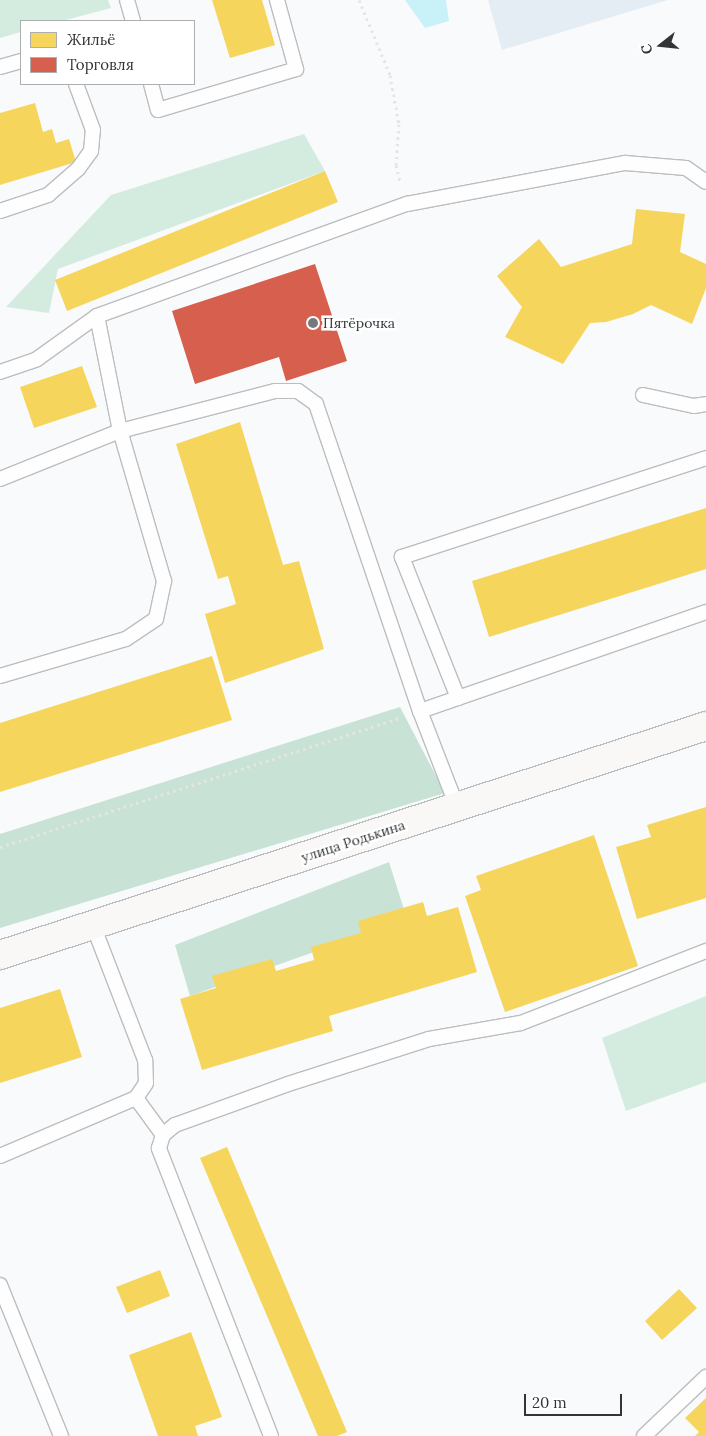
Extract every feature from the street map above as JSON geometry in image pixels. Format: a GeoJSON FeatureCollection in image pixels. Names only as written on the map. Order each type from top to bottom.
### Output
{"type":"FeatureCollection","features":[{"type":"Feature","properties":{"kind":"main road","name":"улица Родькина"},"geometry":{"type":"LineString","coordinates":[[0,954],[706,726]]}},
{"type":"Feature","properties":{"kind":"lane"},"geometry":{"type":"LineString","coordinates":[[127,0],[133,20]]}},
{"type":"Feature","properties":{"kind":"lane"},"geometry":{"type":"LineString","coordinates":[[151,85],[158,110],[296,69],[277,0]]}},
{"type":"Feature","properties":{"kind":"lane"},"geometry":{"type":"LineString","coordinates":[[0,67],[20,61]]}},
{"type":"Feature","properties":{"kind":"lane"},"geometry":{"type":"LineString","coordinates":[[0,211],[48,195],[78,169],[91,151],[93,130],[76,85]]}},
{"type":"Feature","properties":{"kind":"lane"},"geometry":{"type":"LineString","coordinates":[[0,372],[37,359],[97,316],[407,204],[624,162],[686,168],[706,182]]}},
{"type":"Feature","properties":{"kind":"lane"},"geometry":{"type":"LineString","coordinates":[[0,676],[126,639],[156,619],[164,581],[120,431],[97,316]]}},
{"type":"Feature","properties":{"kind":"lane"},"geometry":{"type":"LineString","coordinates":[[0,479],[120,431],[275,391],[298,391],[316,404],[420,711],[457,807]]}},
{"type":"Feature","properties":{"kind":"lane"},"geometry":{"type":"LineString","coordinates":[[643,395],[694,406],[706,404]]}},
{"type":"Feature","properties":{"kind":"lane"},"geometry":{"type":"LineString","coordinates":[[458,698],[402,557],[706,458]]}},
{"type":"Feature","properties":{"kind":"lane"},"geometry":{"type":"LineString","coordinates":[[420,711],[706,612]]}},
{"type":"Feature","properties":{"kind":"lane"},"geometry":{"type":"LineString","coordinates":[[0,1156],[136,1098],[146,1083],[145,1060],[92,925]]}},
{"type":"Feature","properties":{"kind":"lane"},"geometry":{"type":"LineString","coordinates":[[271,1436],[159,1148],[163,1135],[175,1125],[278,1087],[430,1039],[521,1022],[706,951]]}},
{"type":"Feature","properties":{"kind":"lane"},"geometry":{"type":"LineString","coordinates":[[136,1098],[163,1135]]}},
{"type":"Feature","properties":{"kind":"lane"},"geometry":{"type":"LineString","coordinates":[[0,1285],[61,1436]]}},
{"type":"Feature","properties":{"kind":"lane"},"geometry":{"type":"LineString","coordinates":[[644,1436],[706,1377]]}},
{"type":"Feature","properties":{"kind":"path"},"geometry":{"type":"LineString","coordinates":[[360,0],[390,75],[399,124],[396,165],[407,204]]}},
{"type":"Feature","properties":{"kind":"path"},"geometry":{"type":"LineString","coordinates":[[0,847],[420,711]]}},
{"type":"Feature","properties":{"kind":"shaded area"},"geometry":{"type":"Polygon","coordinates":[[[488,0],[668,0],[502,50],[488,0]]]}},
{"type":"Feature","properties":{"kind":"green space"},"geometry":{"type":"Polygon","coordinates":[[[0,0],[108,0],[111,8],[66,20],[20,20],[20,32],[0,38],[0,0]]]}},
{"type":"Feature","properties":{"kind":"green space"},"geometry":{"type":"Polygon","coordinates":[[[304,134],[325,171],[58,269],[49,313],[6,307],[111,195],[304,134]]]}},
{"type":"Feature","properties":{"kind":"green space"},"geometry":{"type":"Polygon","coordinates":[[[400,707],[445,793],[0,928],[0,834],[400,707]]]}},
{"type":"Feature","properties":{"kind":"green space"},"geometry":{"type":"Polygon","coordinates":[[[389,862],[407,919],[190,996],[175,945],[389,862]]]}},
{"type":"Feature","properties":{"kind":"green space"},"geometry":{"type":"Polygon","coordinates":[[[706,996],[706,1082],[626,1111],[602,1038],[706,996]]]}},
{"type":"Feature","properties":{"kind":"water"},"geometry":{"type":"Polygon","coordinates":[[[405,0],[446,0],[449,21],[425,28],[405,0]]]}},
{"type":"Feature","properties":{"kind":"building: Жильё"},"geometry":{"type":"Polygon","coordinates":[[[212,0],[262,0],[275,45],[230,58],[212,0]]]}},
{"type":"Feature","properties":{"kind":"building: Жильё"},"geometry":{"type":"Polygon","coordinates":[[[35,103],[43,132],[52,129],[56,143],[69,139],[76,162],[0,185],[0,113],[35,103]]]}},
{"type":"Feature","properties":{"kind":"building: Жильё"},"geometry":{"type":"Polygon","coordinates":[[[325,171],[338,202],[67,311],[55,280],[325,171]]]}},
{"type":"Feature","properties":{"kind":"building: Жильё"},"geometry":{"type":"Polygon","coordinates":[[[636,209],[685,214],[680,252],[706,264],[706,288],[692,324],[651,305],[633,314],[606,322],[590,323],[563,364],[505,337],[522,307],[497,276],[539,239],[561,267],[632,244],[636,209]]]}},
{"type":"Feature","properties":{"kind":"building: Жильё"},"geometry":{"type":"Polygon","coordinates":[[[82,366],[97,407],[34,428],[20,387],[82,366]]]}},
{"type":"Feature","properties":{"kind":"building: Жильё"},"geometry":{"type":"Polygon","coordinates":[[[240,422],[283,565],[299,561],[324,649],[225,683],[205,614],[236,604],[228,576],[218,579],[176,444],[240,422]]]}},
{"type":"Feature","properties":{"kind":"building: Жильё"},"geometry":{"type":"Polygon","coordinates":[[[706,508],[706,569],[489,637],[472,581],[706,508]]]}},
{"type":"Feature","properties":{"kind":"building: Жильё"},"geometry":{"type":"Polygon","coordinates":[[[212,656],[232,720],[0,792],[0,723],[212,656]]]}},
{"type":"Feature","properties":{"kind":"building: Жильё"},"geometry":{"type":"Polygon","coordinates":[[[706,807],[706,898],[637,919],[616,847],[651,837],[647,825],[706,807]]]}},
{"type":"Feature","properties":{"kind":"building: Жильё"},"geometry":{"type":"Polygon","coordinates":[[[594,835],[638,966],[505,1012],[465,896],[481,890],[476,876],[594,835]]]}},
{"type":"Feature","properties":{"kind":"building: Жильё"},"geometry":{"type":"Polygon","coordinates":[[[423,902],[427,916],[458,907],[477,972],[329,1016],[333,1031],[202,1070],[180,999],[216,988],[212,976],[272,959],[276,971],[314,960],[311,947],[361,933],[358,921],[423,902]]]}},
{"type":"Feature","properties":{"kind":"building: Жильё"},"geometry":{"type":"Polygon","coordinates":[[[60,989],[82,1057],[0,1083],[0,1008],[60,989]]]}},
{"type":"Feature","properties":{"kind":"building: Жильё"},"geometry":{"type":"Polygon","coordinates":[[[227,1147],[347,1432],[337,1436],[318,1436],[200,1158],[227,1147]]]}},
{"type":"Feature","properties":{"kind":"building: Жильё"},"geometry":{"type":"Polygon","coordinates":[[[160,1270],[170,1296],[127,1313],[116,1287],[160,1270]]]}},
{"type":"Feature","properties":{"kind":"building: Жильё"},"geometry":{"type":"Polygon","coordinates":[[[679,1289],[697,1308],[662,1340],[645,1321],[679,1289]]]}},
{"type":"Feature","properties":{"kind":"building: Жильё"},"geometry":{"type":"Polygon","coordinates":[[[191,1332],[222,1417],[195,1426],[198,1436],[158,1436],[129,1355],[191,1332]]]}},
{"type":"Feature","properties":{"kind":"building: Жильё"},"geometry":{"type":"Polygon","coordinates":[[[706,1398],[706,1436],[695,1436],[699,1432],[685,1418],[706,1398]]]}},
{"type":"Feature","properties":{"kind":"building: Торговля"},"geometry":{"type":"Polygon","coordinates":[[[315,264],[347,361],[286,381],[279,357],[195,384],[172,311],[315,264]]]}},
{"type":"Feature","properties":{"kind":"place","name":"Пятёрочка"},"geometry":{"type":"Point","coordinates":[313,323]}}]}
